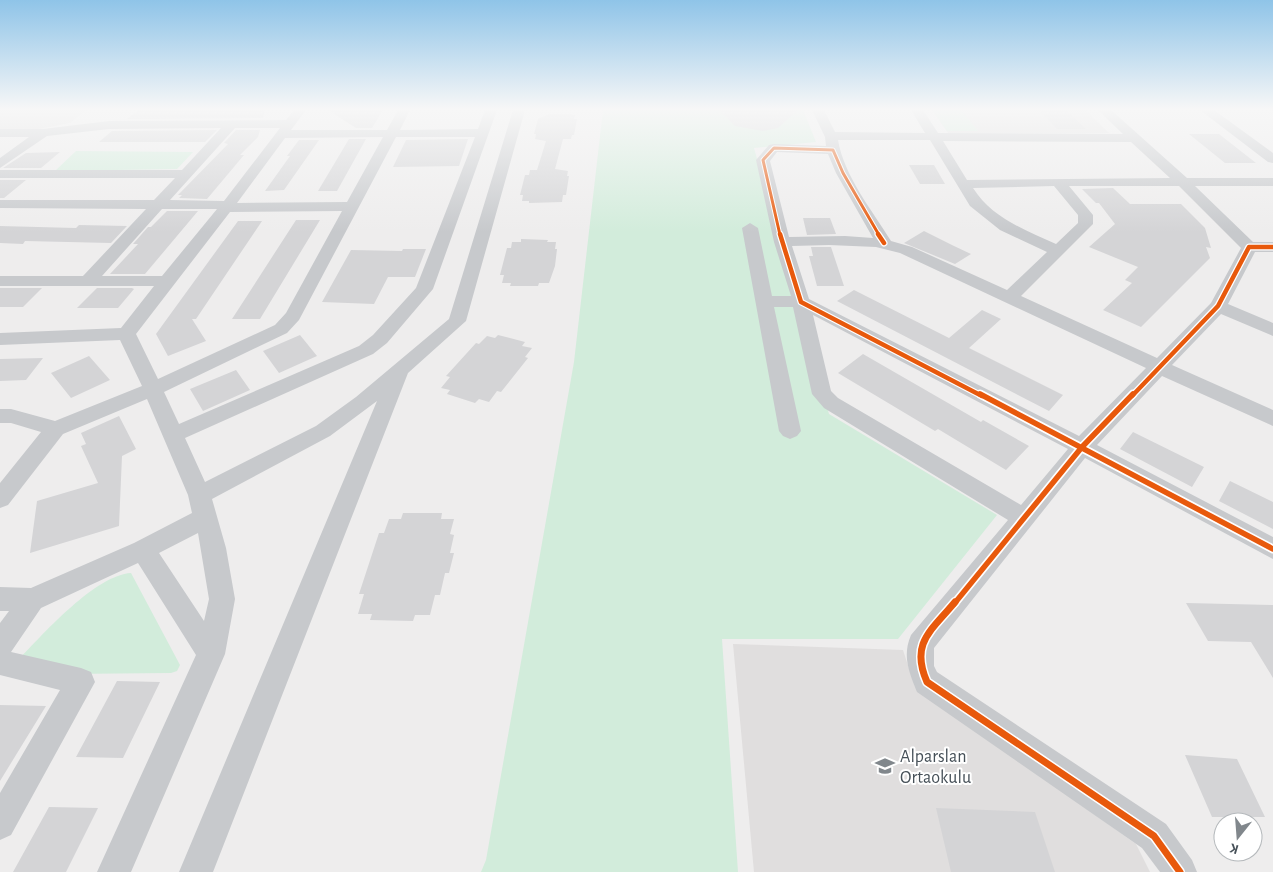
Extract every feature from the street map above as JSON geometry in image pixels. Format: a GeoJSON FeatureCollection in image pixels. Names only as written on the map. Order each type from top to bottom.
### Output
{"type":"FeatureCollection","features":[{"type":"Feature","properties":{"kind":"street"},"geometry":{"type":"LineString","coordinates":[[0,166],[20,151]]}},
{"type":"Feature","properties":{"kind":"street"},"geometry":{"type":"LineString","coordinates":[[88,281],[207,151]]}},
{"type":"Feature","properties":{"kind":"street"},"geometry":{"type":"LineString","coordinates":[[114,872],[211,654],[222,599],[203,506],[153,389],[130,344],[128,334],[166,281],[269,151]]}},
{"type":"Feature","properties":{"kind":"street"},"geometry":{"type":"LineString","coordinates":[[0,499],[56,429],[153,389],[281,329],[293,316],[382,151]]}},
{"type":"Feature","properties":{"kind":"street"},"geometry":{"type":"LineString","coordinates":[[173,435],[366,350],[380,339],[424,289],[475,151]]}},
{"type":"Feature","properties":{"kind":"street"},"geometry":{"type":"LineString","coordinates":[[0,599],[32,600],[143,550],[203,506],[323,431],[363,402],[457,321],[507,151]]}},
{"type":"Feature","properties":{"kind":"street"},"geometry":{"type":"LineString","coordinates":[[772,151],[763,160],[782,242],[801,302],[822,394],[831,403],[1024,518]]}},
{"type":"Feature","properties":{"kind":"street"},"geometry":{"type":"LineString","coordinates":[[835,151],[842,172],[884,243]]}},
{"type":"Feature","properties":{"kind":"street"},"geometry":{"type":"LineString","coordinates":[[942,151],[975,203],[1005,227],[1057,250]]}},
{"type":"Feature","properties":{"kind":"street"},"geometry":{"type":"LineString","coordinates":[[1148,151],[1249,247],[1273,247]]}},
{"type":"Feature","properties":{"kind":"street"},"geometry":{"type":"LineString","coordinates":[[1262,151],[1273,159]]}},
{"type":"Feature","properties":{"kind":"street"},"geometry":{"type":"LineString","coordinates":[[0,166],[185,174]]}},
{"type":"Feature","properties":{"kind":"street"},"geometry":{"type":"LineString","coordinates":[[1009,298],[1085,224],[1086,215],[1058,182]]}},
{"type":"Feature","properties":{"kind":"street"},"geometry":{"type":"LineString","coordinates":[[962,184],[1273,182]]}},
{"type":"Feature","properties":{"kind":"street"},"geometry":{"type":"LineString","coordinates":[[0,204],[354,206]]}},
{"type":"Feature","properties":{"kind":"street"},"geometry":{"type":"LineString","coordinates":[[0,217],[16,204]]}},
{"type":"Feature","properties":{"kind":"street"},"geometry":{"type":"LineString","coordinates":[[750,228],[790,430]]}},
{"type":"Feature","properties":{"kind":"street"},"geometry":{"type":"LineString","coordinates":[[782,242],[848,240],[884,243],[906,250],[1273,419]]}},
{"type":"Feature","properties":{"kind":"street"},"geometry":{"type":"LineString","coordinates":[[1180,872],[1154,836],[926,682],[920,666],[921,644],[1082,447],[1218,306],[1249,247]]}},
{"type":"Feature","properties":{"kind":"street"},"geometry":{"type":"LineString","coordinates":[[0,281],[166,281]]}},
{"type":"Feature","properties":{"kind":"street"},"geometry":{"type":"LineString","coordinates":[[764,301],[801,302],[1082,447],[1273,549]]}},
{"type":"Feature","properties":{"kind":"street"},"geometry":{"type":"LineString","coordinates":[[1218,306],[1273,330]]}},
{"type":"Feature","properties":{"kind":"street"},"geometry":{"type":"LineString","coordinates":[[0,339],[128,334]]}},
{"type":"Feature","properties":{"kind":"street"},"geometry":{"type":"LineString","coordinates":[[196,872],[400,370]]}},
{"type":"Feature","properties":{"kind":"street"},"geometry":{"type":"LineString","coordinates":[[0,416],[12,416],[56,429]]}},
{"type":"Feature","properties":{"kind":"street"},"geometry":{"type":"LineString","coordinates":[[143,550],[211,654]]}},
{"type":"Feature","properties":{"kind":"street"},"geometry":{"type":"LineString","coordinates":[[0,645],[32,600]]}},
{"type":"Feature","properties":{"kind":"street"},"geometry":{"type":"LineString","coordinates":[[0,662],[81,682],[0,824]]}},
{"type":"Feature","properties":{"kind":"shaded area","name":"Alparslan Ortaokulu"},"geometry":{"type":"Polygon","coordinates":[[[733,644],[903,650],[915,687],[1136,844],[1150,872],[754,872],[733,644]]]}},
{"type":"Feature","properties":{"kind":"green space"},"geometry":{"type":"Polygon","coordinates":[[[76,151],[193,152],[177,169],[55,171],[76,151]]]}},
{"type":"Feature","properties":{"kind":"green space"},"geometry":{"type":"Polygon","coordinates":[[[598,151],[755,151],[829,414],[997,515],[898,639],[722,639],[738,872],[481,872],[486,860],[574,362],[598,151]]]}},
{"type":"Feature","properties":{"kind":"green space"},"geometry":{"type":"Polygon","coordinates":[[[131,573],[180,665],[177,671],[171,673],[65,674],[21,657],[57,620],[87,594],[102,583],[117,576],[131,573]]]}},
{"type":"Feature","properties":{"kind":"building"},"geometry":{"type":"Polygon","coordinates":[[[221,151],[244,151],[240,155],[244,155],[207,199],[179,198],[182,195],[178,195],[221,151]]]}},
{"type":"Feature","properties":{"kind":"building"},"geometry":{"type":"Polygon","coordinates":[[[291,151],[312,151],[284,190],[265,191],[290,156],[287,156],[291,151]]]}},
{"type":"Feature","properties":{"kind":"building"},"geometry":{"type":"Polygon","coordinates":[[[342,151],[359,151],[337,191],[318,191],[342,151]]]}},
{"type":"Feature","properties":{"kind":"building"},"geometry":{"type":"Polygon","coordinates":[[[401,151],[464,151],[459,166],[393,167],[401,151]]]}},
{"type":"Feature","properties":{"kind":"building"},"geometry":{"type":"Polygon","coordinates":[[[543,151],[560,151],[555,169],[568,171],[567,176],[569,176],[566,195],[563,195],[562,202],[529,203],[529,201],[522,201],[523,195],[520,195],[525,175],[529,175],[530,170],[537,170],[543,151]]]}},
{"type":"Feature","properties":{"kind":"building"},"geometry":{"type":"Polygon","coordinates":[[[1210,151],[1240,151],[1256,163],[1225,163],[1210,151]]]}},
{"type":"Feature","properties":{"kind":"building"},"geometry":{"type":"Polygon","coordinates":[[[60,152],[41,168],[3,168],[26,153],[60,152]]]}},
{"type":"Feature","properties":{"kind":"building"},"geometry":{"type":"Polygon","coordinates":[[[909,165],[934,165],[945,184],[920,184],[909,165]]]}},
{"type":"Feature","properties":{"kind":"building"},"geometry":{"type":"Polygon","coordinates":[[[0,180],[26,180],[4,198],[0,198],[0,180]]]}},
{"type":"Feature","properties":{"kind":"building"},"geometry":{"type":"Polygon","coordinates":[[[1113,188],[1130,204],[1181,204],[1205,228],[1211,248],[1206,247],[1210,258],[1141,327],[1103,310],[1132,283],[1125,280],[1138,267],[1089,247],[1115,224],[1099,203],[1096,203],[1082,189],[1113,188]]]}},
{"type":"Feature","properties":{"kind":"building"},"geometry":{"type":"Polygon","coordinates":[[[167,211],[198,211],[145,274],[110,274],[138,244],[133,244],[148,227],[151,227],[167,211]]]}},
{"type":"Feature","properties":{"kind":"building"},"geometry":{"type":"Polygon","coordinates":[[[803,218],[830,218],[836,234],[807,235],[803,218]]]}},
{"type":"Feature","properties":{"kind":"building"},"geometry":{"type":"Polygon","coordinates":[[[296,220],[320,220],[260,319],[232,319],[296,220]]]}},
{"type":"Feature","properties":{"kind":"building"},"geometry":{"type":"Polygon","coordinates":[[[238,221],[262,221],[196,319],[192,319],[206,341],[168,356],[156,334],[238,221]]]}},
{"type":"Feature","properties":{"kind":"building"},"geometry":{"type":"Polygon","coordinates":[[[79,225],[127,226],[111,243],[25,241],[23,244],[0,243],[0,226],[76,228],[79,225]]]}},
{"type":"Feature","properties":{"kind":"building"},"geometry":{"type":"Polygon","coordinates":[[[924,231],[971,254],[955,264],[904,243],[924,231]]]}},
{"type":"Feature","properties":{"kind":"building"},"geometry":{"type":"Polygon","coordinates":[[[521,239],[556,242],[555,266],[549,283],[539,283],[538,286],[510,286],[511,283],[502,283],[504,275],[500,275],[507,248],[511,248],[512,242],[521,242],[521,239]]]}},
{"type":"Feature","properties":{"kind":"building"},"geometry":{"type":"Polygon","coordinates":[[[811,247],[831,247],[844,286],[817,286],[809,256],[813,256],[811,247]]]}},
{"type":"Feature","properties":{"kind":"building"},"geometry":{"type":"Polygon","coordinates":[[[403,249],[426,249],[415,277],[388,277],[374,304],[322,302],[351,250],[402,251],[403,249]]]}},
{"type":"Feature","properties":{"kind":"building"},"geometry":{"type":"Polygon","coordinates":[[[0,288],[42,288],[23,307],[0,307],[0,288]]]}},
{"type":"Feature","properties":{"kind":"building"},"geometry":{"type":"Polygon","coordinates":[[[97,288],[134,289],[118,308],[77,308],[97,288]]]}},
{"type":"Feature","properties":{"kind":"building"},"geometry":{"type":"Polygon","coordinates":[[[854,290],[949,338],[982,310],[1001,319],[969,348],[1063,395],[1049,411],[837,301],[854,290]]]}},
{"type":"Feature","properties":{"kind":"building"},"geometry":{"type":"Polygon","coordinates":[[[300,335],[317,356],[279,373],[263,351],[300,335]]]}},
{"type":"Feature","properties":{"kind":"building"},"geometry":{"type":"Polygon","coordinates":[[[498,335],[525,342],[522,346],[532,348],[525,357],[528,358],[501,392],[497,391],[489,402],[479,399],[475,403],[447,394],[450,390],[441,388],[450,377],[446,376],[476,343],[479,344],[487,336],[495,338],[498,335]]]}},
{"type":"Feature","properties":{"kind":"building"},"geometry":{"type":"Polygon","coordinates":[[[863,354],[981,422],[983,420],[1029,446],[1006,470],[938,429],[935,431],[838,373],[863,354]]]}},
{"type":"Feature","properties":{"kind":"building"},"geometry":{"type":"Polygon","coordinates":[[[89,356],[110,380],[71,398],[51,373],[89,356]]]}},
{"type":"Feature","properties":{"kind":"building"},"geometry":{"type":"Polygon","coordinates":[[[43,358],[26,380],[0,381],[0,359],[43,358]]]}},
{"type":"Feature","properties":{"kind":"building"},"geometry":{"type":"Polygon","coordinates":[[[236,370],[250,390],[203,411],[190,389],[236,370]]]}},
{"type":"Feature","properties":{"kind":"building"},"geometry":{"type":"Polygon","coordinates":[[[119,416],[136,449],[122,456],[119,526],[30,553],[37,501],[98,483],[81,446],[86,444],[81,433],[119,416]]]}},
{"type":"Feature","properties":{"kind":"building"},"geometry":{"type":"Polygon","coordinates":[[[1133,432],[1204,467],[1192,487],[1120,449],[1133,432]]]}},
{"type":"Feature","properties":{"kind":"building"},"geometry":{"type":"Polygon","coordinates":[[[1230,481],[1273,502],[1273,529],[1219,501],[1230,481]]]}},
{"type":"Feature","properties":{"kind":"building"},"geometry":{"type":"Polygon","coordinates":[[[403,513],[442,513],[441,519],[454,519],[450,534],[454,535],[450,553],[454,553],[449,573],[445,573],[440,595],[435,595],[430,615],[415,615],[413,621],[370,620],[372,614],[358,614],[364,594],[359,594],[379,533],[384,533],[389,519],[401,519],[403,513]]]}},
{"type":"Feature","properties":{"kind":"building"},"geometry":{"type":"Polygon","coordinates":[[[1186,603],[1273,605],[1273,678],[1251,642],[1208,641],[1186,603]]]}},
{"type":"Feature","properties":{"kind":"building"},"geometry":{"type":"Polygon","coordinates":[[[117,681],[160,682],[123,758],[76,757],[117,681]]]}},
{"type":"Feature","properties":{"kind":"building"},"geometry":{"type":"Polygon","coordinates":[[[0,705],[46,706],[0,781],[0,705]]]}},
{"type":"Feature","properties":{"kind":"building"},"geometry":{"type":"Polygon","coordinates":[[[1185,755],[1237,759],[1263,812],[1213,812],[1212,817],[1185,755]]]}},
{"type":"Feature","properties":{"kind":"building"},"geometry":{"type":"Polygon","coordinates":[[[49,807],[98,808],[66,872],[13,872],[49,807]]]}},
{"type":"Feature","properties":{"kind":"building"},"geometry":{"type":"Polygon","coordinates":[[[936,808],[1035,812],[1055,872],[951,872],[936,808]]]}},
{"type":"Feature","properties":{"kind":"cycle path"},"geometry":{"type":"LineString","coordinates":[[772,151],[763,160],[781,237],[801,302],[1082,447],[1273,549]]}},
{"type":"Feature","properties":{"kind":"cycle path"},"geometry":{"type":"LineString","coordinates":[[833,151],[843,173],[884,243]]}},
{"type":"Feature","properties":{"kind":"cycle path"},"geometry":{"type":"LineString","coordinates":[[1180,872],[1154,836],[927,682],[920,666],[921,644],[1082,447],[1218,306],[1249,247],[1273,247]]}},
{"type":"Feature","properties":{"kind":"place","name":"Alparslan Ortaokulu"},"geometry":{"type":"Point","coordinates":[885,766]}}]}
